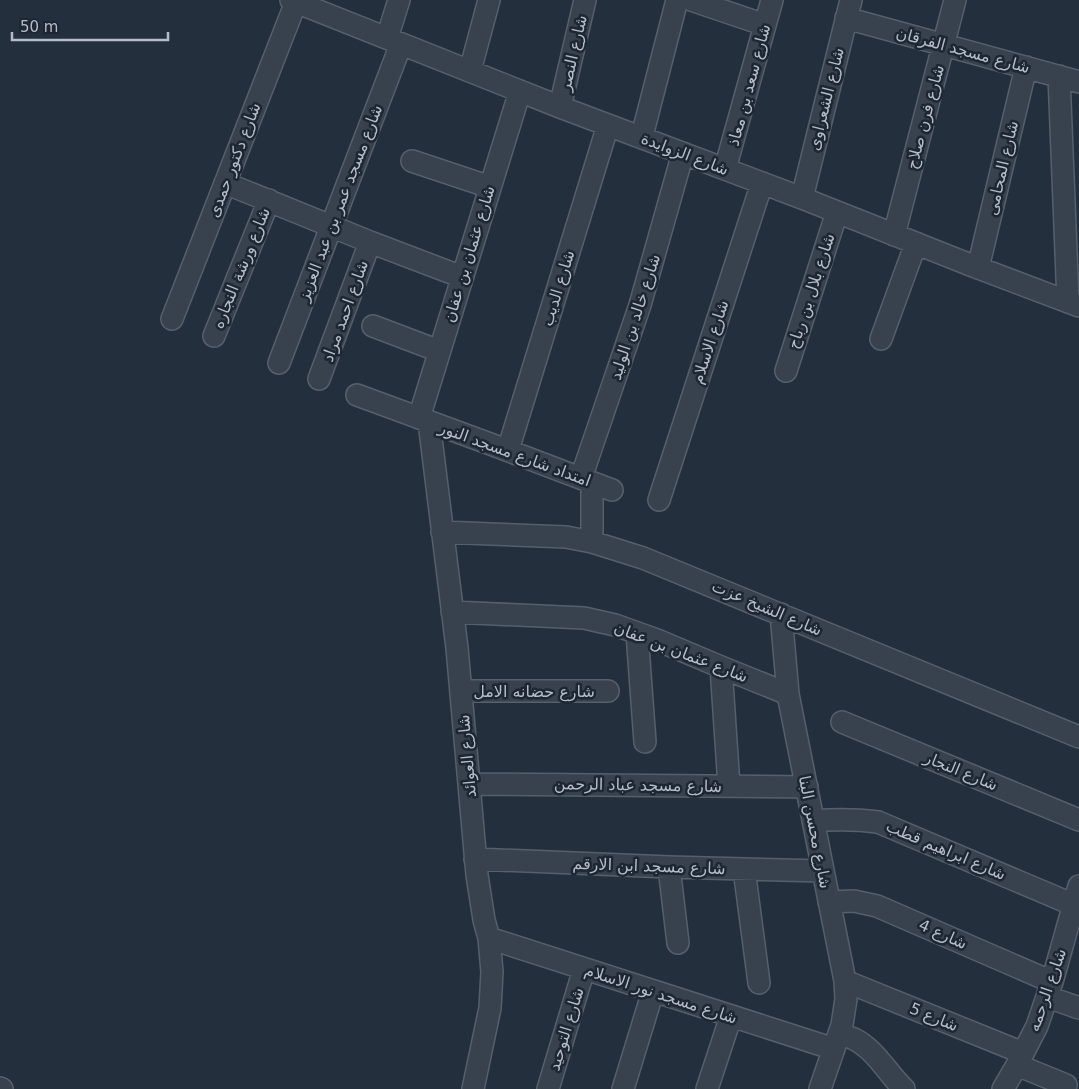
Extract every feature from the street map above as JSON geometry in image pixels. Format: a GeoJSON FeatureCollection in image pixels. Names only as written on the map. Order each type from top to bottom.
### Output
{"type":"FeatureCollection","features":[{"type":"Feature","properties":{"kind":"street","name":"شارع مسجد عمر بن عبد العزيز"},"geometry":{"type":"LineString","coordinates":[[279,363],[332,225],[394,41],[399,0]]}},
{"type":"Feature","properties":{"kind":"street"},"geometry":{"type":"LineString","coordinates":[[470,71],[489,0]]}},
{"type":"Feature","properties":{"kind":"street","name":"شارع النصر"},"geometry":{"type":"LineString","coordinates":[[560,107],[585,0]]}},
{"type":"Feature","properties":{"kind":"street"},"geometry":{"type":"LineString","coordinates":[[642,136],[677,0]]}},
{"type":"Feature","properties":{"kind":"street"},"geometry":{"type":"LineString","coordinates":[[690,0],[765,25]]}},
{"type":"Feature","properties":{"kind":"street","name":"شارع سعد بن معاذ"},"geometry":{"type":"LineString","coordinates":[[725,169],[772,0]]}},
{"type":"Feature","properties":{"kind":"street","name":"شارع فرن صلاح"},"geometry":{"type":"LineString","coordinates":[[894,235],[955,0]]}},
{"type":"Feature","properties":{"kind":"street","name":"شارع الزوايدة"},"geometry":{"type":"LineString","coordinates":[[294,1],[319,5],[394,41],[560,107],[642,136],[1074,304]]}},
{"type":"Feature","properties":{"kind":"street","name":"شارع دكتور حمدى"},"geometry":{"type":"LineString","coordinates":[[172,319],[294,1]]}},
{"type":"Feature","properties":{"kind":"street","name":"شارع مسجد الفرقان"},"geometry":{"type":"LineString","coordinates":[[849,9],[944,44],[1069,79]]}},
{"type":"Feature","properties":{"kind":"street","name":"شارع الشعراوى"},"geometry":{"type":"LineString","coordinates":[[802,198],[849,9]]}},
{"type":"Feature","properties":{"kind":"street","name":"شارع المحامى"},"geometry":{"type":"LineString","coordinates":[[978,268],[1026,67]]}},
{"type":"Feature","properties":{"kind":"street"},"geometry":{"type":"LineString","coordinates":[[1069,79],[1074,304]]}},
{"type":"Feature","properties":{"kind":"street","name":"شارع عثمان بن عفان"},"geometry":{"type":"LineString","coordinates":[[424,420],[439,351],[520,91]]}},
{"type":"Feature","properties":{"kind":"street","name":"شارع الديب"},"geometry":{"type":"LineString","coordinates":[[508,450],[608,125]]}},
{"type":"Feature","properties":{"kind":"street","name":"شارع خالد بن الوليد"},"geometry":{"type":"LineString","coordinates":[[592,542],[586,481],[640,305],[683,153]]}},
{"type":"Feature","properties":{"kind":"street"},"geometry":{"type":"LineString","coordinates":[[412,161],[490,187]]}},
{"type":"Feature","properties":{"kind":"street"},"geometry":{"type":"LineString","coordinates":[[225,183],[462,277]]}},
{"type":"Feature","properties":{"kind":"street","name":"شارع الاسلام"},"geometry":{"type":"LineString","coordinates":[[659,500],[762,183]]}},
{"type":"Feature","properties":{"kind":"street","name":"شارع ورشة النجاره"},"geometry":{"type":"LineString","coordinates":[[214,336],[269,200]]}},
{"type":"Feature","properties":{"kind":"street","name":"شارع بلال بن رباح"},"geometry":{"type":"LineString","coordinates":[[786,371],[837,212]]}},
{"type":"Feature","properties":{"kind":"street","name":"شارع احمد مراد"},"geometry":{"type":"LineString","coordinates":[[319,379],[370,242]]}},
{"type":"Feature","properties":{"kind":"street"},"geometry":{"type":"LineString","coordinates":[[881,339],[916,243]]}},
{"type":"Feature","properties":{"kind":"street"},"geometry":{"type":"LineString","coordinates":[[373,326],[439,351]]}},
{"type":"Feature","properties":{"kind":"street","name":"امتداد شارع مسجد النور"},"geometry":{"type":"LineString","coordinates":[[358,395],[612,490]]}},
{"type":"Feature","properties":{"kind":"street","name":"شارع العوائد"},"geometry":{"type":"LineString","coordinates":[[424,420],[442,532],[452,612],[461,691],[475,858],[484,920],[489,938],[492,972],[490,1008],[473,1089]]}},
{"type":"Feature","properties":{"kind":"street","name":"شارع الشيخ عزت"},"geometry":{"type":"LineString","coordinates":[[442,532],[566,537],[592,542],[643,558],[1079,737]]}},
{"type":"Feature","properties":{"kind":"street","name":"شارع عثمان بن عفان"},"geometry":{"type":"LineString","coordinates":[[452,612],[584,618],[615,625],[657,640],[788,694]]}},
{"type":"Feature","properties":{"kind":"street","name":"شارع محسن البنا"},"geometry":{"type":"LineString","coordinates":[[781,614],[788,694],[844,981],[846,1000],[842,1025],[820,1089]]}},
{"type":"Feature","properties":{"kind":"street"},"geometry":{"type":"LineString","coordinates":[[637,633],[645,742]]}},
{"type":"Feature","properties":{"kind":"street"},"geometry":{"type":"LineString","coordinates":[[721,668],[729,786]]}},
{"type":"Feature","properties":{"kind":"street","name":"شارع حضانه الامل"},"geometry":{"type":"LineString","coordinates":[[461,691],[608,691]]}},
{"type":"Feature","properties":{"kind":"street","name":"شارع النجار"},"geometry":{"type":"LineString","coordinates":[[842,722],[1079,820]]}},
{"type":"Feature","properties":{"kind":"street","name":"شارع مسجد عباد الرحمن"},"geometry":{"type":"LineString","coordinates":[[469,784],[807,787]]}},
{"type":"Feature","properties":{"kind":"street","name":"شارع ابراهيم قطب"},"geometry":{"type":"LineString","coordinates":[[813,821],[852,819],[878,822],[1075,910]]}},
{"type":"Feature","properties":{"kind":"street","name":"شارع مسجد ابن الارقم"},"geometry":{"type":"LineString","coordinates":[[475,858],[669,867],[823,871]]}},
{"type":"Feature","properties":{"kind":"street"},"geometry":{"type":"LineString","coordinates":[[669,867],[678,943]]}},
{"type":"Feature","properties":{"kind":"street"},"geometry":{"type":"LineString","coordinates":[[744,869],[759,983]]}},
{"type":"Feature","properties":{"kind":"street","name":"شارع 4"},"geometry":{"type":"LineString","coordinates":[[829,902],[854,901],[877,906],[1050,990],[1079,1008]]}},
{"type":"Feature","properties":{"kind":"street","name":"شارع الرحمه"},"geometry":{"type":"LineString","coordinates":[[1003,1089],[1037,1026],[1075,910]]}},
{"type":"Feature","properties":{"kind":"street","name":"شارع مسجد نور الاسلام"},"geometry":{"type":"LineString","coordinates":[[489,938],[731,1016],[837,1041],[854,1039],[867,1047],[904,1089]]}},
{"type":"Feature","properties":{"kind":"street","name":"شارع التوحيد"},"geometry":{"type":"LineString","coordinates":[[548,1089],[584,969]]}},
{"type":"Feature","properties":{"kind":"street","name":"شارع 5"},"geometry":{"type":"LineString","coordinates":[[844,981],[1020,1059],[1066,1085]]}},
{"type":"Feature","properties":{"kind":"street"},"geometry":{"type":"LineString","coordinates":[[623,1089],[653,991]]}},
{"type":"Feature","properties":{"kind":"street"},"geometry":{"type":"LineString","coordinates":[[707,1089],[731,1016]]}}]}
